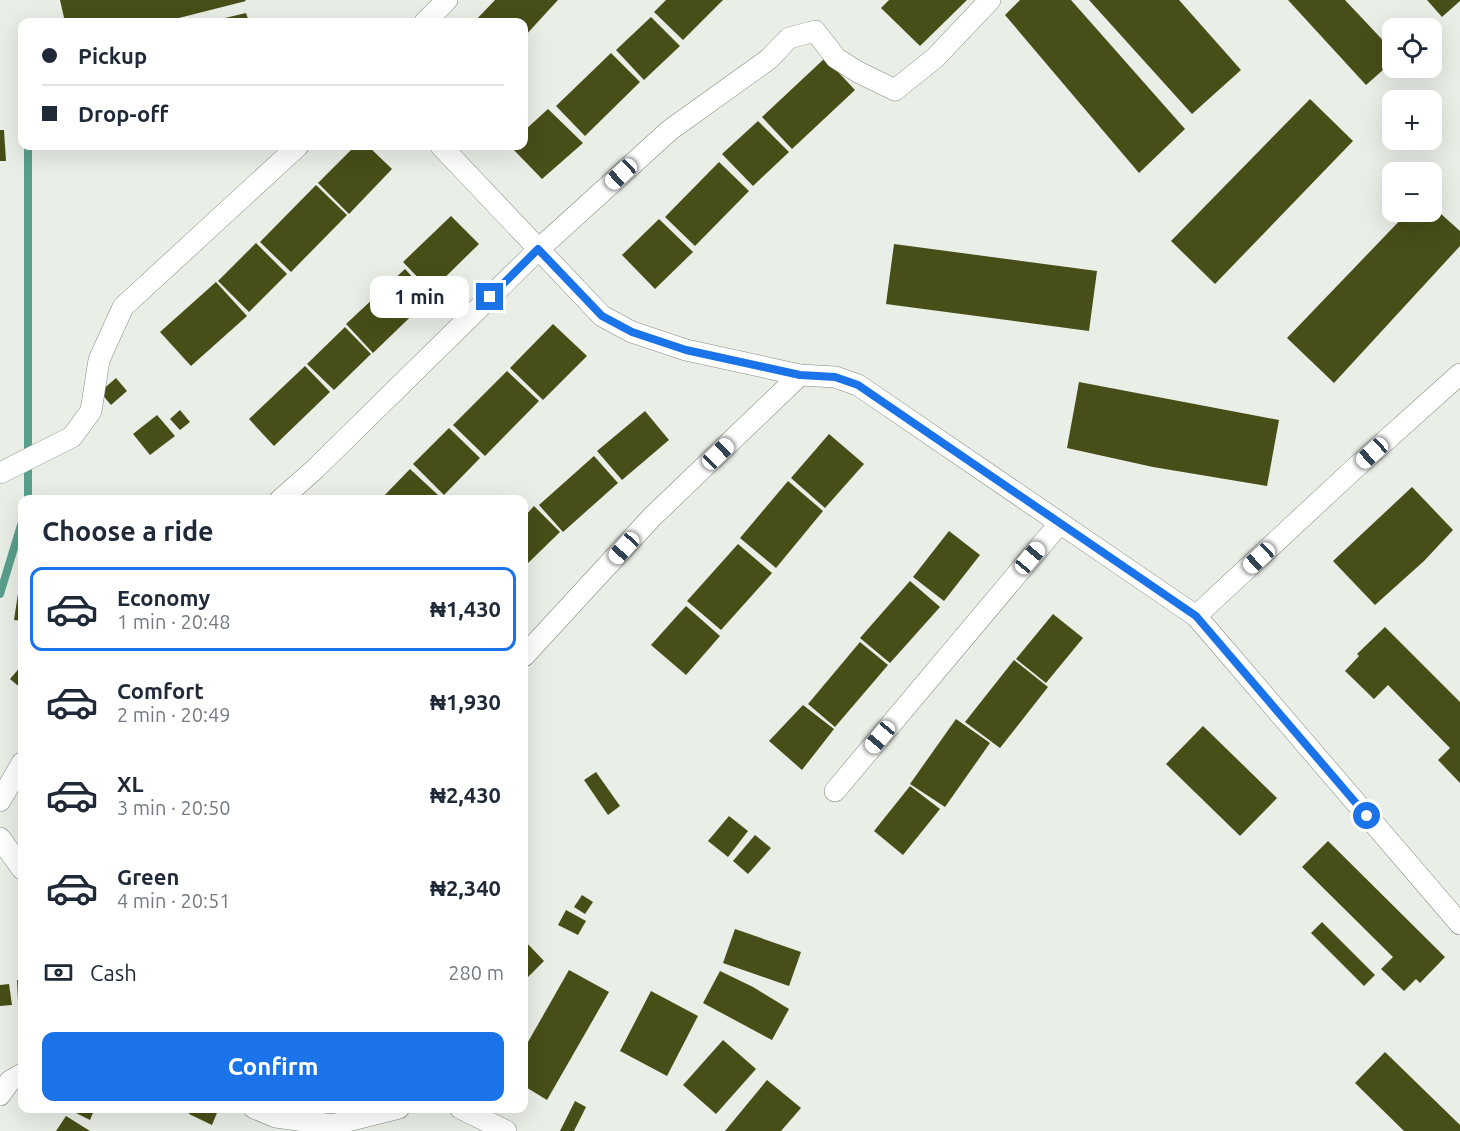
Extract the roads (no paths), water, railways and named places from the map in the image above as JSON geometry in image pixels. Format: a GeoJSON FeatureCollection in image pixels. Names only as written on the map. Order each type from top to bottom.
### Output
{"type":"FeatureCollection","features":[{"type":"Feature","properties":{"kind":"street"},"geometry":{"type":"LineString","coordinates":[[429,18],[447,0]]}},
{"type":"Feature","properties":{"kind":"street"},"geometry":{"type":"LineString","coordinates":[[286,495],[314,470],[538,249],[670,130],[769,59],[789,38],[815,31],[836,58],[858,72],[895,90],[935,58],[990,0]]}},
{"type":"Feature","properties":{"kind":"street"},"geometry":{"type":"LineString","coordinates":[[0,473],[72,437],[91,411],[99,360],[123,307],[294,150]]}},
{"type":"Feature","properties":{"kind":"street"},"geometry":{"type":"LineString","coordinates":[[445,150],[602,316],[632,332],[686,350],[800,375],[835,377],[858,385],[1196,616],[1460,924]]}},
{"type":"Feature","properties":{"kind":"street"},"geometry":{"type":"LineString","coordinates":[[1196,616],[1460,374]]}},
{"type":"Feature","properties":{"kind":"street"},"geometry":{"type":"LineString","coordinates":[[528,652],[652,517],[800,375]]}},
{"type":"Feature","properties":{"kind":"street"},"geometry":{"type":"LineString","coordinates":[[835,791],[1060,523]]}},
{"type":"Feature","properties":{"kind":"street"},"geometry":{"type":"LineString","coordinates":[[0,801],[18,770]]}},
{"type":"Feature","properties":{"kind":"street"},"geometry":{"type":"LineString","coordinates":[[0,838],[18,863]]}},
{"type":"Feature","properties":{"kind":"street"},"geometry":{"type":"LineString","coordinates":[[266,1113],[276,1117],[332,1125],[379,1113]]}},
{"type":"Feature","properties":{"kind":"street"},"geometry":{"type":"LineString","coordinates":[[470,1113],[506,1131]]}},
{"type":"Feature","properties":{"kind":"waterway"},"geometry":{"type":"LineString","coordinates":[[28,150],[28,495]]}},
{"type":"Feature","properties":{"kind":"waterway"},"geometry":{"type":"LineString","coordinates":[[0,594],[18,535]]}}]}
